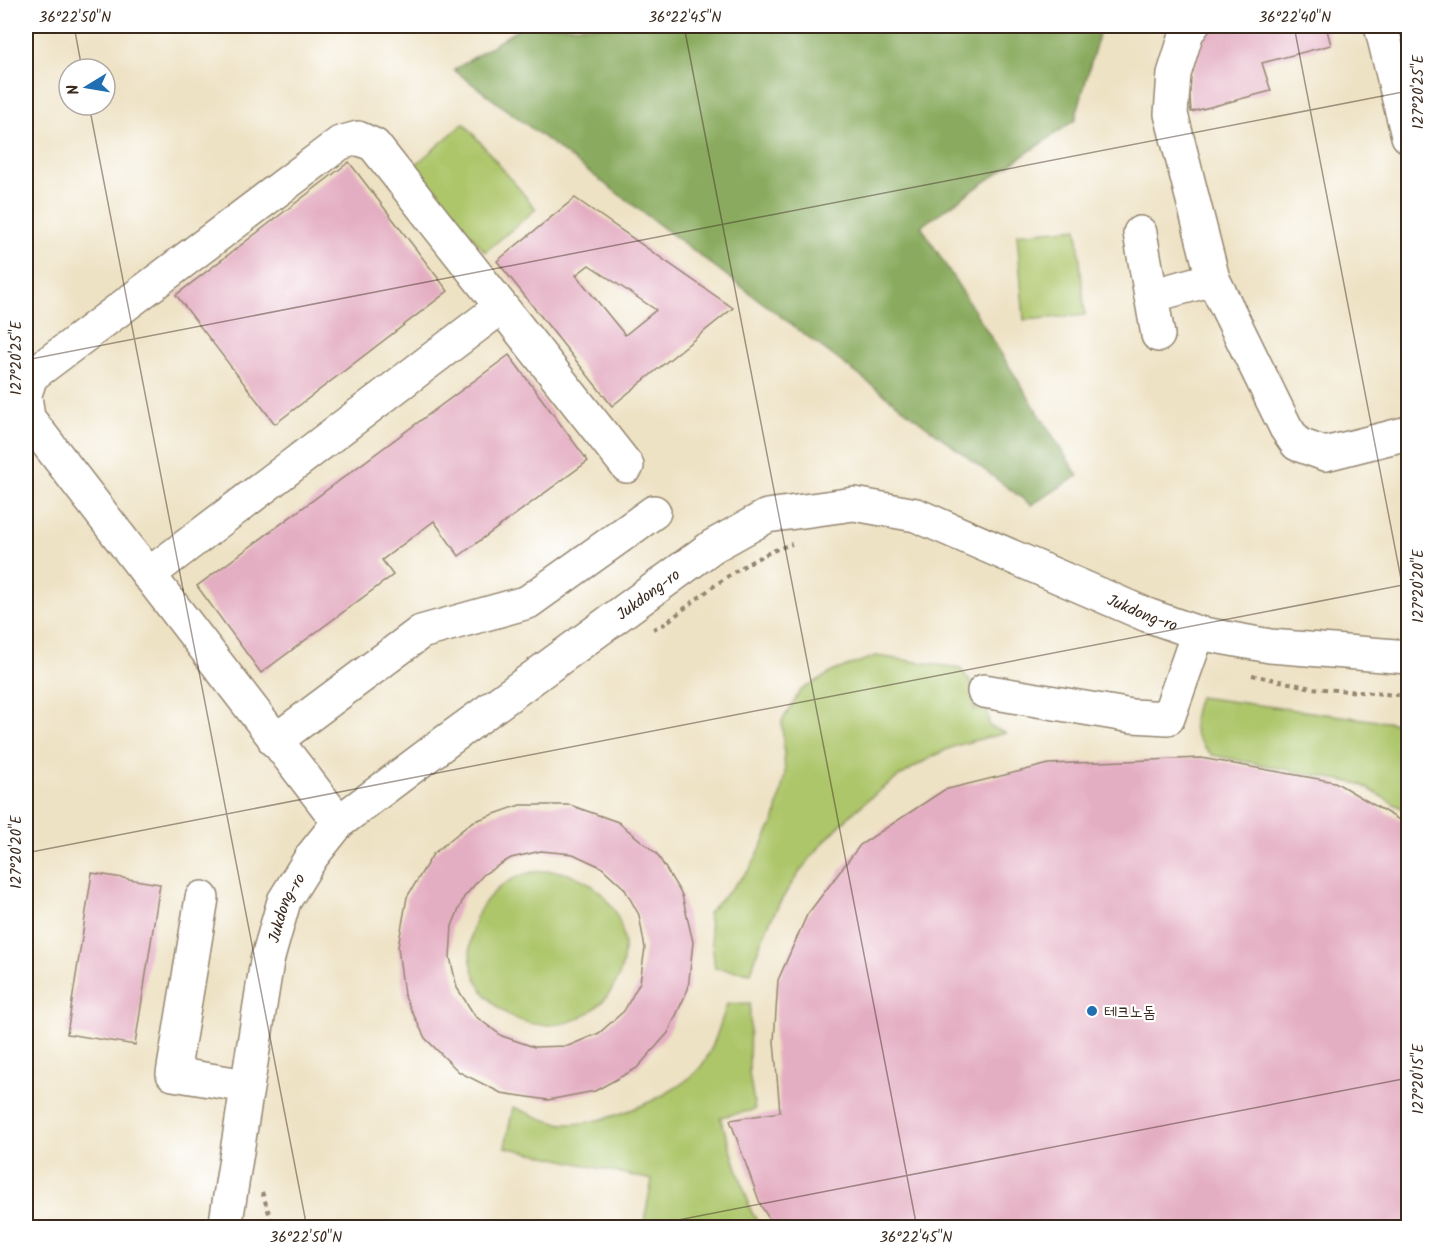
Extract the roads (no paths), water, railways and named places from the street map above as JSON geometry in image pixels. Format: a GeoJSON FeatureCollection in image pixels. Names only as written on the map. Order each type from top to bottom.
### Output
{"type":"FeatureCollection","features":[{"type":"Feature","properties":{"kind":"street"},"geometry":{"type":"LineString","coordinates":[[1191,26],[1174,74],[1171,114],[1213,279],[1286,428],[1297,444],[1325,454],[1408,434]]}},
{"type":"Feature","properties":{"kind":"street"},"geometry":{"type":"LineString","coordinates":[[1381,26],[1408,136]]}},
{"type":"Feature","properties":{"kind":"street"},"geometry":{"type":"LineString","coordinates":[[26,391],[31,376],[340,142],[358,138],[374,145],[627,466]]}},
{"type":"Feature","properties":{"kind":"street"},"geometry":{"type":"LineString","coordinates":[[1140,233],[1158,335]]}},
{"type":"Feature","properties":{"kind":"street"},"geometry":{"type":"LineString","coordinates":[[1151,296],[1213,279]]}},
{"type":"Feature","properties":{"kind":"street"},"geometry":{"type":"LineString","coordinates":[[148,575],[501,307]]}},
{"type":"Feature","properties":{"kind":"street"},"geometry":{"type":"LineString","coordinates":[[26,403],[28,418],[339,822]]}},
{"type":"Feature","properties":{"kind":"street","name":"Jukdong-ro"},"geometry":{"type":"LineString","coordinates":[[225,1227],[267,961],[284,901],[312,856],[339,822],[714,546],[767,516],[854,504],[916,515],[1146,615],[1198,633],[1270,646],[1408,657]]}},
{"type":"Feature","properties":{"kind":"street"},"geometry":{"type":"LineString","coordinates":[[275,741],[421,632],[528,602],[654,512]]}},
{"type":"Feature","properties":{"kind":"street"},"geometry":{"type":"LineString","coordinates":[[984,691],[1132,716],[1168,718],[1198,633]]}},
{"type":"Feature","properties":{"kind":"street"},"geometry":{"type":"LineString","coordinates":[[202,898],[173,1074],[247,1086]]}},
{"type":"Feature","properties":{"kind":"place","name":"테크노돔"},"geometry":{"type":"Point","coordinates":[1092,1011]}}]}
